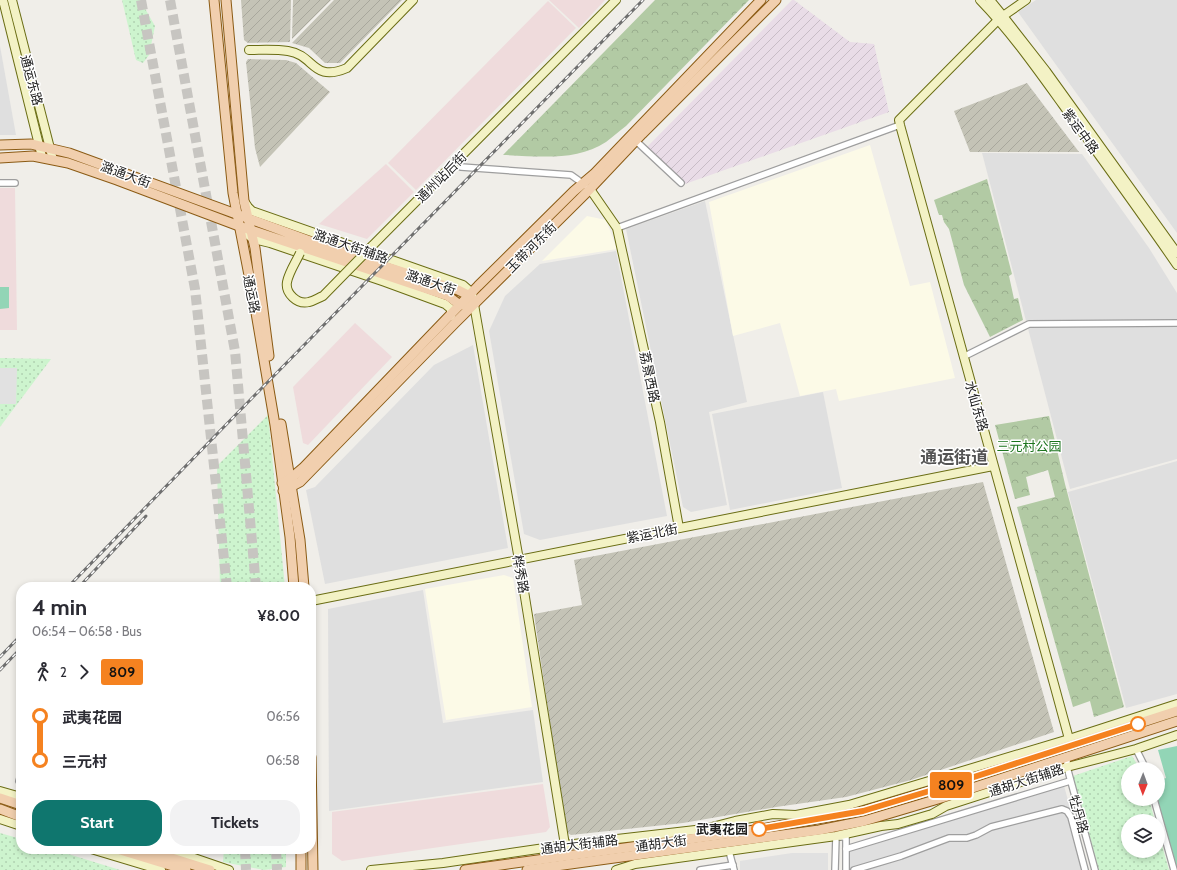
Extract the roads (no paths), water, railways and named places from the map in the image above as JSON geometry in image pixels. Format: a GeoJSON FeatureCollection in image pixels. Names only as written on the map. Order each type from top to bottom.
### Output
{"type":"FeatureCollection","features":[{"type":"Feature","properties":{"kind":"main road","name":"通运路"},"geometry":{"type":"LineString","coordinates":[[214,0],[233,194],[254,301],[274,418],[287,485],[300,540],[304,582]]}},
{"type":"Feature","properties":{"kind":"main road","name":"通运路"},"geometry":{"type":"LineString","coordinates":[[226,0],[244,201],[255,248],[268,354],[287,485],[294,582]]}},
{"type":"Feature","properties":{"kind":"main road","name":"玉带河东街"},"geometry":{"type":"LineString","coordinates":[[586,186],[634,133],[761,0]]}},
{"type":"Feature","properties":{"kind":"main road","name":"玉带河东街"},"geometry":{"type":"LineString","coordinates":[[287,485],[300,482],[454,323],[472,297],[574,191],[586,186],[636,141],[776,0]]}},
{"type":"Feature","properties":{"kind":"main road","name":"潞通大街"},"geometry":{"type":"LineString","coordinates":[[0,145],[31,144],[69,153],[332,249],[458,290],[472,297]]}},
{"type":"Feature","properties":{"kind":"main road","name":"潞通大街"},"geometry":{"type":"LineString","coordinates":[[0,158],[33,156],[68,164],[117,180],[239,226],[252,235],[448,296],[460,305]]}},
{"type":"Feature","properties":{"kind":"main road","name":"玉带河东街"},"geometry":{"type":"LineString","coordinates":[[287,485],[460,305],[472,297]]}},
{"type":"Feature","properties":{"kind":"main road","name":"通胡大街"},"geometry":{"type":"LineString","coordinates":[[465,870],[755,830],[863,811],[946,786],[1068,743],[1177,711]]}},
{"type":"Feature","properties":{"kind":"main road","name":"通胡大街"},"geometry":{"type":"LineString","coordinates":[[527,870],[819,830],[853,823],[948,796],[1177,721]]}},
{"type":"Feature","properties":{"kind":"main road"},"geometry":{"type":"LineString","coordinates":[[0,798],[16,803]]}},
{"type":"Feature","properties":{"kind":"main road"},"geometry":{"type":"LineString","coordinates":[[0,810],[16,815]]}},
{"type":"Feature","properties":{"kind":"main road"},"geometry":{"type":"LineString","coordinates":[[133,854],[186,870]]}},
{"type":"Feature","properties":{"kind":"main road"},"geometry":{"type":"LineString","coordinates":[[159,854],[210,870]]}},
{"type":"Feature","properties":{"kind":"main road"},"geometry":{"type":"LineString","coordinates":[[301,854],[301,870]]}},
{"type":"Feature","properties":{"kind":"main road"},"geometry":{"type":"LineString","coordinates":[[313,854],[313,870]]}},
{"type":"Feature","properties":{"kind":"street","name":"通运东路"},"geometry":{"type":"LineString","coordinates":[[3,0],[42,158]]}},
{"type":"Feature","properties":{"kind":"street","name":"通运东路"},"geometry":{"type":"LineString","coordinates":[[12,0],[52,160]]}},
{"type":"Feature","properties":{"kind":"street"},"geometry":{"type":"LineString","coordinates":[[250,50],[288,51],[300,55],[312,65],[324,72],[336,73],[347,68],[414,0]]}},
{"type":"Feature","properties":{"kind":"street","name":"通州站后街"},"geometry":{"type":"LineString","coordinates":[[300,253],[287,283],[288,290],[292,297],[307,303],[323,296],[616,0]]}},
{"type":"Feature","properties":{"kind":"street","name":"紫运中路"},"geometry":{"type":"LineString","coordinates":[[980,0],[1001,18],[1046,71],[1177,252]]}},
{"type":"Feature","properties":{"kind":"street","name":"紫运中路"},"geometry":{"type":"LineString","coordinates":[[990,0],[1001,18],[1144,216],[1177,265]]}},
{"type":"Feature","properties":{"kind":"street"},"geometry":{"type":"LineString","coordinates":[[617,228],[900,125],[899,120],[1001,18],[1026,0]]}},
{"type":"Feature","properties":{"kind":"street","name":"水仙东路"},"geometry":{"type":"LineString","coordinates":[[900,125],[1068,743],[1067,757]]}},
{"type":"Feature","properties":{"kind":"street"},"geometry":{"type":"LineString","coordinates":[[636,141],[681,183]]}},
{"type":"Feature","properties":{"kind":"street"},"geometry":{"type":"LineString","coordinates":[[461,167],[571,175],[586,186]]}},
{"type":"Feature","properties":{"kind":"street"},"geometry":{"type":"LineString","coordinates":[[0,183],[14,183]]}},
{"type":"Feature","properties":{"kind":"street","name":"荔景西路"},"geometry":{"type":"LineString","coordinates":[[586,186],[617,228],[660,422],[679,528]]}},
{"type":"Feature","properties":{"kind":"street","name":"潞通大街辅路"},"geometry":{"type":"LineString","coordinates":[[244,201],[252,211],[463,285],[472,297]]}},
{"type":"Feature","properties":{"kind":"street","name":"潞通大街辅路"},"geometry":{"type":"LineString","coordinates":[[252,235],[270,243],[445,304],[451,309],[451,316]]}},
{"type":"Feature","properties":{"kind":"street","name":"桦秀路"},"geometry":{"type":"LineString","coordinates":[[472,297],[519,560],[565,845]]}},
{"type":"Feature","properties":{"kind":"street"},"geometry":{"type":"LineString","coordinates":[[963,357],[1029,324],[1177,323]]}},
{"type":"Feature","properties":{"kind":"street","name":"紫运北街"},"geometry":{"type":"LineString","coordinates":[[316,600],[993,466]]}},
{"type":"Feature","properties":{"kind":"street","name":"通胡大街辅路"},"geometry":{"type":"LineString","coordinates":[[372,870],[443,863],[565,845],[704,829],[735,821],[773,814],[796,815],[849,805],[1068,743],[1177,704]]}},
{"type":"Feature","properties":{"kind":"street","name":"通胡大街辅路"},"geometry":{"type":"LineString","coordinates":[[616,870],[635,864],[848,835],[881,826],[898,824],[932,814],[946,806],[1067,767],[1136,749],[1177,735]]}},
{"type":"Feature","properties":{"kind":"street"},"geometry":{"type":"LineString","coordinates":[[1136,749],[1142,762]]}},
{"type":"Feature","properties":{"kind":"street","name":"牡丹路"},"geometry":{"type":"LineString","coordinates":[[1067,757],[1067,767],[1070,781],[1095,870]]}},
{"type":"Feature","properties":{"kind":"street"},"geometry":{"type":"LineString","coordinates":[[846,850],[1070,781]]}},
{"type":"Feature","properties":{"kind":"street"},"geometry":{"type":"LineString","coordinates":[[0,791],[16,796]]}},
{"type":"Feature","properties":{"kind":"street"},"geometry":{"type":"LineString","coordinates":[[1156,806],[1174,870]]}},
{"type":"Feature","properties":{"kind":"street"},"geometry":{"type":"LineString","coordinates":[[854,870],[901,856],[949,838],[967,838],[991,827],[1062,809],[1067,811],[1071,817],[1085,870]]}},
{"type":"Feature","properties":{"kind":"street"},"geometry":{"type":"LineString","coordinates":[[0,819],[16,824]]}},
{"type":"Feature","properties":{"kind":"street"},"geometry":{"type":"LineString","coordinates":[[846,870],[848,835],[853,823]]}},
{"type":"Feature","properties":{"kind":"street"},"geometry":{"type":"LineString","coordinates":[[819,830],[836,836],[835,870]]}},
{"type":"Feature","properties":{"kind":"street"},"geometry":{"type":"LineString","coordinates":[[700,870],[734,868],[729,851],[721,843]]}},
{"type":"Feature","properties":{"kind":"street"},"geometry":{"type":"LineString","coordinates":[[108,854],[161,870]]}},
{"type":"Feature","properties":{"kind":"street"},"geometry":{"type":"LineString","coordinates":[[182,854],[228,870]]}},
{"type":"Feature","properties":{"kind":"tunnel"},"geometry":{"type":"LineString","coordinates":[[141,0],[195,289],[226,582]]}},
{"type":"Feature","properties":{"kind":"tunnel"},"geometry":{"type":"LineString","coordinates":[[170,0],[235,351],[256,582]]}},
{"type":"Feature","properties":{"kind":"tunnel"},"geometry":{"type":"LineString","coordinates":[[245,854],[246,870]]}},
{"type":"Feature","properties":{"kind":"tunnel"},"geometry":{"type":"LineString","coordinates":[[276,854],[277,870]]}},
{"type":"Feature","properties":{"kind":"railway"},"geometry":{"type":"LineString","coordinates":[[73,582],[643,0]]}},
{"type":"Feature","properties":{"kind":"railway"},"geometry":{"type":"LineString","coordinates":[[84,582],[146,516]]}},
{"type":"Feature","properties":{"kind":"railway"},"geometry":{"type":"LineString","coordinates":[[0,657],[16,640]]}},
{"type":"Feature","properties":{"kind":"railway"},"geometry":{"type":"LineString","coordinates":[[0,670],[16,653]]}},
{"type":"Feature","properties":{"kind":"place","name":"武夷花园"},"geometry":{"type":"Point","coordinates":[759,829]}},
{"type":"Feature","properties":{"kind":"district","name":"通运街道"},"geometry":{"type":"Point","coordinates":[954,457]}},
{"type":"Feature","properties":{"kind":"park label","name":"三元村公园"},"geometry":{"type":"Point","coordinates":[1029,446]}}]}
